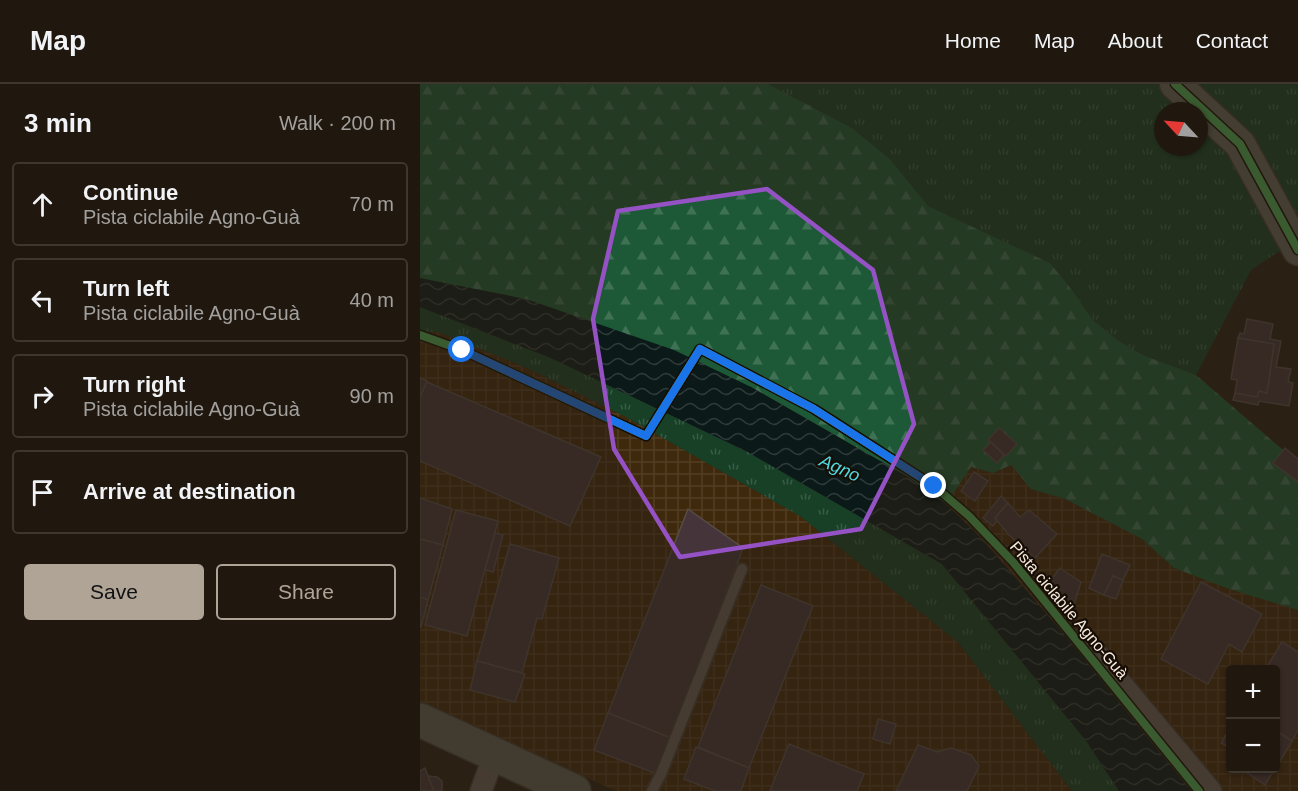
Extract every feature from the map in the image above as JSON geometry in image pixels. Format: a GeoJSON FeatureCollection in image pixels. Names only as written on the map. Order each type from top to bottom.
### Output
{"type":"FeatureCollection","features":[{"type":"Feature","properties":{"kind":"main road"},"geometry":{"type":"LineString","coordinates":[[421,721],[574,791]]}},
{"type":"Feature","properties":{"kind":"street"},"geometry":{"type":"LineString","coordinates":[[1175,84],[1240,144],[1298,250]]}},
{"type":"Feature","properties":{"kind":"street"},"geometry":{"type":"LineString","coordinates":[[1084,639],[1211,791]]}},
{"type":"Feature","properties":{"kind":"street"},"geometry":{"type":"LineString","coordinates":[[481,791],[495,753]]}},
{"type":"Feature","properties":{"kind":"lane"},"geometry":{"type":"LineString","coordinates":[[652,791],[661,774],[742,569]]}},
{"type":"Feature","properties":{"kind":"highlighted area"},"geometry":{"type":"Polygon","coordinates":[[[767,189],[873,270],[914,424],[861,529],[680,557],[614,449],[593,319],[618,211],[767,189]]]}},
{"type":"Feature","properties":{"kind":"shaded area"},"geometry":{"type":"Polygon","coordinates":[[[420,331],[438,332],[527,368],[626,417],[800,516],[958,642],[1072,791],[616,791],[420,703],[420,331]]]}},
{"type":"Feature","properties":{"kind":"shaded area"},"geometry":{"type":"Polygon","coordinates":[[[1011,465],[1031,489],[1065,499],[1142,539],[1174,568],[1298,610],[1298,791],[1191,791],[1063,633],[981,538],[946,504],[971,467],[993,473],[1011,465]]]}},
{"type":"Feature","properties":{"kind":"green space"},"geometry":{"type":"Polygon","coordinates":[[[420,84],[768,84],[852,128],[890,159],[928,206],[1050,263],[1092,319],[1117,340],[1145,356],[1196,375],[1298,463],[1298,610],[1229,589],[1174,568],[1142,539],[1065,499],[1031,489],[1011,465],[993,473],[971,467],[946,504],[908,477],[751,387],[420,278],[420,84]]]}},
{"type":"Feature","properties":{"kind":"green space"},"geometry":{"type":"Polygon","coordinates":[[[768,84],[1298,84],[1298,233],[1293,242],[1251,270],[1196,375],[1145,356],[1117,340],[1092,319],[1050,263],[928,206],[890,159],[852,128],[768,84]]]}},
{"type":"Feature","properties":{"kind":"green space"},"geometry":{"type":"Polygon","coordinates":[[[420,307],[551,358],[746,451],[942,564],[1087,742],[1119,791],[1072,791],[958,642],[800,516],[626,417],[527,368],[438,332],[420,331],[420,307]]]}},
{"type":"Feature","properties":{"kind":"water","name":"Agno"},"geometry":{"type":"Polygon","coordinates":[[[420,278],[526,299],[674,350],[751,387],[908,477],[946,504],[981,538],[1063,633],[1191,791],[1119,791],[1087,742],[942,564],[746,451],[551,358],[420,307],[420,278]]]}},
{"type":"Feature","properties":{"kind":"building"},"geometry":{"type":"Polygon","coordinates":[[[1247,319],[1273,324],[1270,339],[1281,341],[1276,367],[1291,369],[1288,382],[1293,383],[1289,406],[1259,401],[1258,405],[1233,400],[1235,393],[1257,397],[1259,391],[1267,393],[1274,344],[1238,338],[1240,333],[1244,334],[1247,319]]]}},
{"type":"Feature","properties":{"kind":"building"},"geometry":{"type":"Polygon","coordinates":[[[1238,338],[1274,344],[1267,393],[1259,391],[1257,397],[1235,393],[1237,380],[1231,379],[1238,338]]]}},
{"type":"Feature","properties":{"kind":"building"},"geometry":{"type":"Polygon","coordinates":[[[420,378],[427,381],[420,397],[420,378]]]}},
{"type":"Feature","properties":{"kind":"building"},"geometry":{"type":"Polygon","coordinates":[[[427,382],[601,457],[570,526],[420,461],[420,397],[427,382]]]}},
{"type":"Feature","properties":{"kind":"building"},"geometry":{"type":"Polygon","coordinates":[[[999,428],[1017,444],[1006,456],[988,440],[999,428]]]}},
{"type":"Feature","properties":{"kind":"building"},"geometry":{"type":"Polygon","coordinates":[[[991,442],[1004,455],[997,463],[983,450],[991,442]]]}},
{"type":"Feature","properties":{"kind":"building"},"geometry":{"type":"Polygon","coordinates":[[[1285,448],[1298,459],[1298,482],[1273,463],[1285,448]]]}},
{"type":"Feature","properties":{"kind":"building"},"geometry":{"type":"Polygon","coordinates":[[[974,472],[988,481],[975,501],[961,491],[974,472]]]}},
{"type":"Feature","properties":{"kind":"building"},"geometry":{"type":"Polygon","coordinates":[[[1001,496],[1008,503],[995,518],[997,521],[993,526],[983,518],[1001,496]]]}},
{"type":"Feature","properties":{"kind":"building"},"geometry":{"type":"Polygon","coordinates":[[[420,498],[452,509],[443,545],[420,539],[420,498]]]}},
{"type":"Feature","properties":{"kind":"building"},"geometry":{"type":"Polygon","coordinates":[[[1008,503],[1020,517],[1029,510],[1057,534],[1035,558],[1009,535],[995,518],[1008,503]]]}},
{"type":"Feature","properties":{"kind":"building"},"geometry":{"type":"Polygon","coordinates":[[[688,509],[743,548],[671,738],[608,713],[688,509]]]}},
{"type":"Feature","properties":{"kind":"building"},"geometry":{"type":"Polygon","coordinates":[[[456,510],[498,521],[467,636],[425,625],[456,510]]]}},
{"type":"Feature","properties":{"kind":"building"},"geometry":{"type":"Polygon","coordinates":[[[495,533],[503,535],[493,572],[485,570],[495,533]]]}},
{"type":"Feature","properties":{"kind":"building"},"geometry":{"type":"Polygon","coordinates":[[[420,539],[443,545],[428,600],[420,597],[420,539]]]}},
{"type":"Feature","properties":{"kind":"building"},"geometry":{"type":"Polygon","coordinates":[[[510,544],[559,558],[542,619],[537,618],[522,673],[477,661],[510,544]]]}},
{"type":"Feature","properties":{"kind":"building"},"geometry":{"type":"Polygon","coordinates":[[[1102,554],[1130,565],[1123,580],[1113,576],[1104,595],[1089,588],[1102,554]]]}},
{"type":"Feature","properties":{"kind":"building"},"geometry":{"type":"Polygon","coordinates":[[[1060,568],[1081,582],[1074,605],[1046,586],[1060,568]]]}},
{"type":"Feature","properties":{"kind":"building"},"geometry":{"type":"Polygon","coordinates":[[[1113,576],[1123,580],[1116,599],[1104,595],[1113,576]]]}},
{"type":"Feature","properties":{"kind":"building"},"geometry":{"type":"Polygon","coordinates":[[[1201,582],[1262,614],[1242,652],[1229,644],[1208,684],[1161,659],[1201,582]]]}},
{"type":"Feature","properties":{"kind":"building"},"geometry":{"type":"Polygon","coordinates":[[[761,585],[813,606],[749,768],[698,747],[761,585]]]}},
{"type":"Feature","properties":{"kind":"building"},"geometry":{"type":"Polygon","coordinates":[[[420,597],[428,600],[421,627],[420,626],[420,597]]]}},
{"type":"Feature","properties":{"kind":"building"},"geometry":{"type":"Polygon","coordinates":[[[1282,642],[1298,652],[1298,730],[1292,741],[1280,734],[1280,665],[1268,665],[1282,642]]]}},
{"type":"Feature","properties":{"kind":"building"},"geometry":{"type":"Polygon","coordinates":[[[477,661],[525,674],[515,702],[470,690],[477,661]]]}},
{"type":"Feature","properties":{"kind":"building"},"geometry":{"type":"Polygon","coordinates":[[[608,713],[671,738],[657,774],[594,750],[608,713]]]}},
{"type":"Feature","properties":{"kind":"building"},"geometry":{"type":"Polygon","coordinates":[[[878,719],[896,724],[890,744],[873,739],[878,719]]]}},
{"type":"Feature","properties":{"kind":"building"},"geometry":{"type":"Polygon","coordinates":[[[1280,734],[1292,741],[1280,761],[1280,734]]]}},
{"type":"Feature","properties":{"kind":"building"},"geometry":{"type":"Polygon","coordinates":[[[1226,735],[1226,746],[1221,743],[1226,735]]]}},
{"type":"Feature","properties":{"kind":"building"},"geometry":{"type":"Polygon","coordinates":[[[789,744],[864,774],[857,791],[770,791],[789,744]]]}},
{"type":"Feature","properties":{"kind":"building"},"geometry":{"type":"Polygon","coordinates":[[[918,745],[937,752],[951,748],[971,755],[979,766],[967,791],[896,791],[918,745]]]}},
{"type":"Feature","properties":{"kind":"building"},"geometry":{"type":"Polygon","coordinates":[[[696,747],[749,768],[741,791],[715,791],[684,779],[696,747]]]}},
{"type":"Feature","properties":{"kind":"building"},"geometry":{"type":"Polygon","coordinates":[[[425,768],[434,791],[420,791],[420,771],[425,768]]]}},
{"type":"Feature","properties":{"kind":"building"},"geometry":{"type":"Polygon","coordinates":[[[1247,773],[1272,773],[1265,785],[1247,773]]]}},
{"type":"Feature","properties":{"kind":"building"},"geometry":{"type":"Polygon","coordinates":[[[428,776],[437,777],[442,781],[442,791],[434,791],[428,776]]]}},
{"type":"Feature","properties":{"kind":"cycle path"},"geometry":{"type":"LineString","coordinates":[[1175,84],[1240,144],[1298,250]]}},
{"type":"Feature","properties":{"kind":"cycle path","name":"Pista ciclabile Agno-Guà"},"geometry":{"type":"LineString","coordinates":[[420,335],[462,350],[646,436],[700,349],[814,409],[934,486],[969,516],[1013,562],[1199,791]]}},
{"type":"Feature","properties":{"kind":"route"},"geometry":{"type":"LineString","coordinates":[[462,350],[646,436],[695,353],[700,349],[814,409],[934,486]]}}]}
